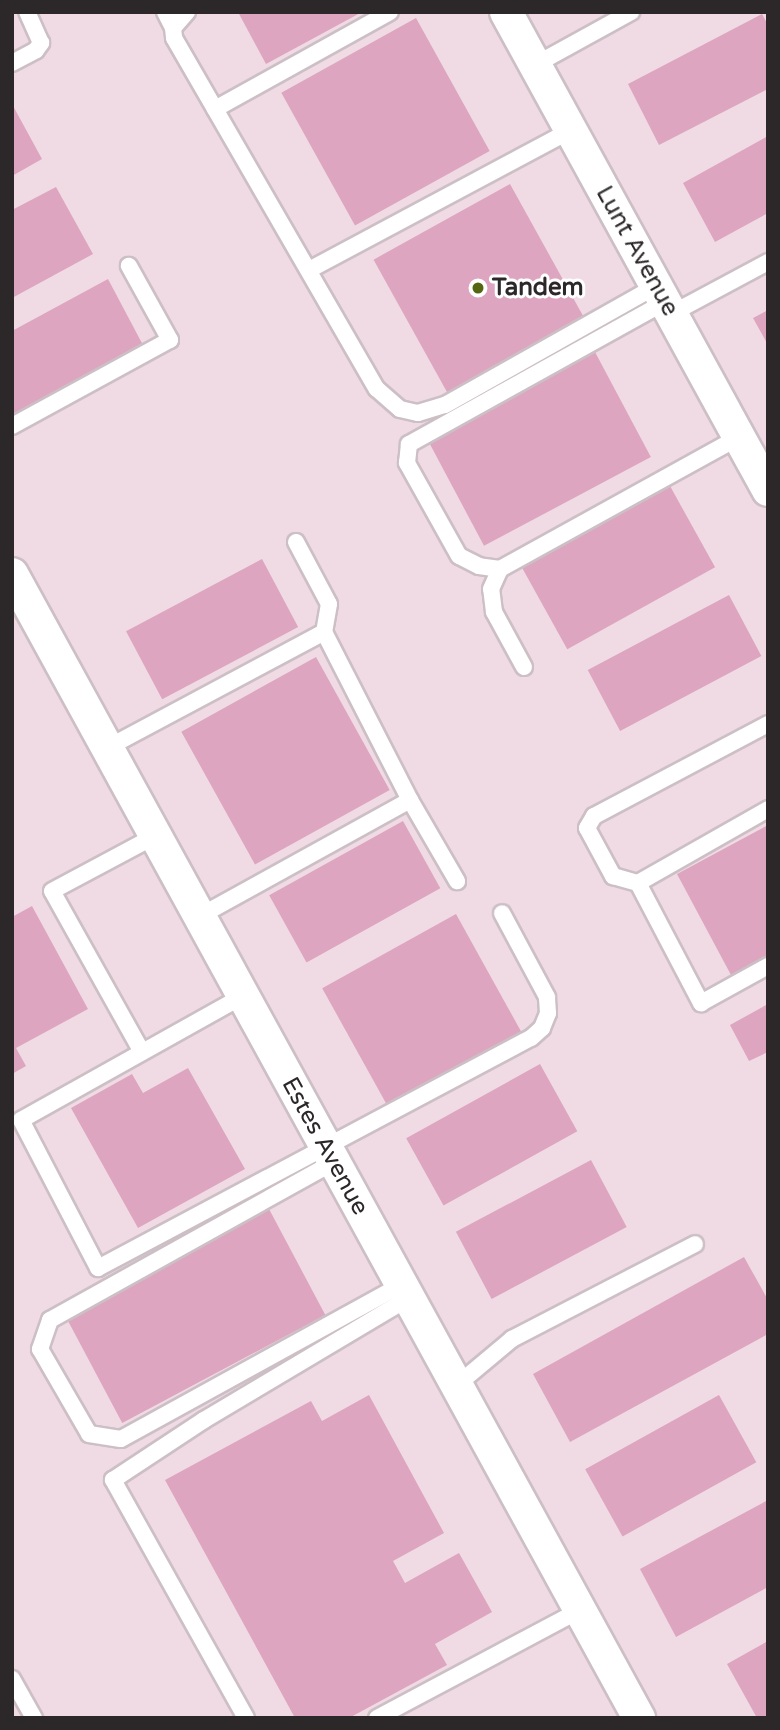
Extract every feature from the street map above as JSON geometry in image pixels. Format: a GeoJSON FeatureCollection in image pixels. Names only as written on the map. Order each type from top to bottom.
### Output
{"type":"FeatureCollection","features":[{"type":"Feature","properties":{"kind":"street","name":"Lunt Avenue"},"geometry":{"type":"LineString","coordinates":[[506,12],[768,490]]}},
{"type":"Feature","properties":{"kind":"street","name":"Estes Avenue"},"geometry":{"type":"LineString","coordinates":[[15,584],[639,1718]]}},
{"type":"Feature","properties":{"kind":"lane"},"geometry":{"type":"LineString","coordinates":[[12,63],[36,50],[41,43],[27,12]]}},
{"type":"Feature","properties":{"kind":"lane"},"geometry":{"type":"LineString","coordinates":[[165,12],[173,28],[174,38],[377,389],[400,409],[418,413],[445,405],[664,300],[768,262]]}},
{"type":"Feature","properties":{"kind":"lane"},"geometry":{"type":"LineString","coordinates":[[173,28],[187,12]]}},
{"type":"Feature","properties":{"kind":"lane"},"geometry":{"type":"LineString","coordinates":[[215,109],[390,12]]}},
{"type":"Feature","properties":{"kind":"lane"},"geometry":{"type":"LineString","coordinates":[[535,65],[631,12]]}},
{"type":"Feature","properties":{"kind":"lane"},"geometry":{"type":"LineString","coordinates":[[309,270],[571,130]]}},
{"type":"Feature","properties":{"kind":"lane"},"geometry":{"type":"LineString","coordinates":[[12,426],[170,340],[128,265]]}},
{"type":"Feature","properties":{"kind":"lane"},"geometry":{"type":"LineString","coordinates":[[500,569],[479,566],[459,556],[407,463],[409,444],[664,300]]}},
{"type":"Feature","properties":{"kind":"lane"},"geometry":{"type":"LineString","coordinates":[[524,667],[494,612],[491,589],[500,569],[739,437]]}},
{"type":"Feature","properties":{"kind":"lane"},"geometry":{"type":"LineString","coordinates":[[296,542],[329,604],[324,632],[410,800],[457,881]]}},
{"type":"Feature","properties":{"kind":"lane"},"geometry":{"type":"LineString","coordinates":[[107,748],[324,632]]}},
{"type":"Feature","properties":{"kind":"lane"},"geometry":{"type":"LineString","coordinates":[[768,724],[594,816],[587,828],[613,876],[638,883],[768,809]]}},
{"type":"Feature","properties":{"kind":"lane"},"geometry":{"type":"LineString","coordinates":[[200,916],[410,800]]}},
{"type":"Feature","properties":{"kind":"lane"},"geometry":{"type":"LineString","coordinates":[[142,1052],[52,891],[155,836]]}},
{"type":"Feature","properties":{"kind":"lane"},"geometry":{"type":"LineString","coordinates":[[638,883],[701,1003],[768,966]]}},
{"type":"Feature","properties":{"kind":"lane"},"geometry":{"type":"LineString","coordinates":[[405,1292],[121,1439],[89,1434],[40,1349],[50,1320],[330,1154],[372,1125],[531,1038],[542,1028],[548,1013],[547,998],[502,913]]}},
{"type":"Feature","properties":{"kind":"lane"},"geometry":{"type":"LineString","coordinates":[[243,996],[21,1120],[98,1268],[330,1154]]}},
{"type":"Feature","properties":{"kind":"lane"},"geometry":{"type":"LineString","coordinates":[[457,1385],[512,1339],[695,1244]]}},
{"type":"Feature","properties":{"kind":"lane"},"geometry":{"type":"LineString","coordinates":[[246,1718],[114,1480],[405,1292]]}},
{"type":"Feature","properties":{"kind":"lane"},"geometry":{"type":"LineString","coordinates":[[377,1718],[580,1610]]}},
{"type":"Feature","properties":{"kind":"lane"},"geometry":{"type":"LineString","coordinates":[[12,1679],[34,1718]]}},
{"type":"Feature","properties":{"kind":"shaded area"},"geometry":{"type":"Polygon","coordinates":[[[12,12],[768,12],[768,1718],[12,1718],[12,12]]]}},
{"type":"Feature","properties":{"kind":"building"},"geometry":{"type":"Polygon","coordinates":[[[238,12],[362,12],[266,64],[238,12]]]}},
{"type":"Feature","properties":{"kind":"building"},"geometry":{"type":"Polygon","coordinates":[[[762,14],[768,25],[768,89],[659,145],[628,84],[762,14]]]}},
{"type":"Feature","properties":{"kind":"building"},"geometry":{"type":"Polygon","coordinates":[[[416,18],[490,151],[355,226],[281,93],[416,18]]]}},
{"type":"Feature","properties":{"kind":"building"},"geometry":{"type":"Polygon","coordinates":[[[12,104],[42,159],[12,176],[12,104]]]}},
{"type":"Feature","properties":{"kind":"building"},"geometry":{"type":"Polygon","coordinates":[[[768,136],[768,213],[715,242],[683,183],[768,136]]]}},
{"type":"Feature","properties":{"kind":"building","name":"Tandem"},"geometry":{"type":"Polygon","coordinates":[[[510,184],[584,317],[447,393],[374,260],[510,184]]]}},
{"type":"Feature","properties":{"kind":"building"},"geometry":{"type":"Polygon","coordinates":[[[56,187],[93,254],[12,298],[12,210],[56,187]]]}},
{"type":"Feature","properties":{"kind":"building"},"geometry":{"type":"Polygon","coordinates":[[[108,279],[144,347],[12,419],[12,331],[108,279]]]}},
{"type":"Feature","properties":{"kind":"building"},"geometry":{"type":"Polygon","coordinates":[[[768,310],[768,345],[753,318],[768,310]]]}},
{"type":"Feature","properties":{"kind":"building"},"geometry":{"type":"Polygon","coordinates":[[[595,352],[651,457],[484,546],[428,441],[595,352]]]}},
{"type":"Feature","properties":{"kind":"building"},"geometry":{"type":"Polygon","coordinates":[[[670,486],[715,567],[567,649],[522,568],[670,486]]]}},
{"type":"Feature","properties":{"kind":"building"},"geometry":{"type":"Polygon","coordinates":[[[262,559],[298,627],[162,699],[126,631],[262,559]]]}},
{"type":"Feature","properties":{"kind":"building"},"geometry":{"type":"Polygon","coordinates":[[[729,595],[761,656],[620,731],[588,670],[729,595]]]}},
{"type":"Feature","properties":{"kind":"building"},"geometry":{"type":"Polygon","coordinates":[[[316,657],[390,790],[255,865],[181,732],[316,657]]]}},
{"type":"Feature","properties":{"kind":"building"},"geometry":{"type":"Polygon","coordinates":[[[403,821],[440,888],[307,963],[269,895],[403,821]]]}},
{"type":"Feature","properties":{"kind":"building"},"geometry":{"type":"Polygon","coordinates":[[[768,825],[768,955],[731,975],[677,874],[768,825]]]}},
{"type":"Feature","properties":{"kind":"building"},"geometry":{"type":"Polygon","coordinates":[[[32,906],[88,1009],[16,1048],[26,1066],[12,1074],[12,917],[32,906]]]}},
{"type":"Feature","properties":{"kind":"building"},"geometry":{"type":"Polygon","coordinates":[[[456,914],[522,1033],[388,1107],[322,988],[456,914]]]}},
{"type":"Feature","properties":{"kind":"building"},"geometry":{"type":"Polygon","coordinates":[[[768,1004],[768,1052],[749,1061],[730,1025],[768,1004]]]}},
{"type":"Feature","properties":{"kind":"building"},"geometry":{"type":"Polygon","coordinates":[[[540,1064],[577,1131],[444,1206],[406,1138],[540,1064]]]}},
{"type":"Feature","properties":{"kind":"building"},"geometry":{"type":"Polygon","coordinates":[[[188,1068],[245,1169],[138,1228],[71,1108],[132,1074],[143,1093],[188,1068]]]}},
{"type":"Feature","properties":{"kind":"building"},"geometry":{"type":"Polygon","coordinates":[[[591,1160],[627,1227],[492,1299],[456,1232],[591,1160]]]}},
{"type":"Feature","properties":{"kind":"building"},"geometry":{"type":"Polygon","coordinates":[[[269,1209],[325,1315],[122,1423],[66,1317],[269,1209]]]}},
{"type":"Feature","properties":{"kind":"building"},"geometry":{"type":"Polygon","coordinates":[[[744,1257],[768,1300],[768,1334],[570,1442],[533,1374],[744,1257]]]}},
{"type":"Feature","properties":{"kind":"building"},"geometry":{"type":"Polygon","coordinates":[[[369,1395],[444,1533],[393,1561],[405,1583],[459,1553],[492,1612],[435,1644],[447,1665],[349,1718],[295,1718],[165,1480],[311,1401],[322,1421],[369,1395]]]}},
{"type":"Feature","properties":{"kind":"building"},"geometry":{"type":"Polygon","coordinates":[[[719,1395],[756,1462],[623,1537],[585,1469],[719,1395]]]}},
{"type":"Feature","properties":{"kind":"building"},"geometry":{"type":"Polygon","coordinates":[[[768,1500],[768,1587],[676,1637],[640,1569],[768,1500]]]}},
{"type":"Feature","properties":{"kind":"building"},"geometry":{"type":"Polygon","coordinates":[[[768,1641],[768,1718],[757,1718],[727,1664],[768,1641]]]}},
{"type":"Feature","properties":{"kind":"place","name":"Tandem"},"geometry":{"type":"Point","coordinates":[478,288]}}]}
